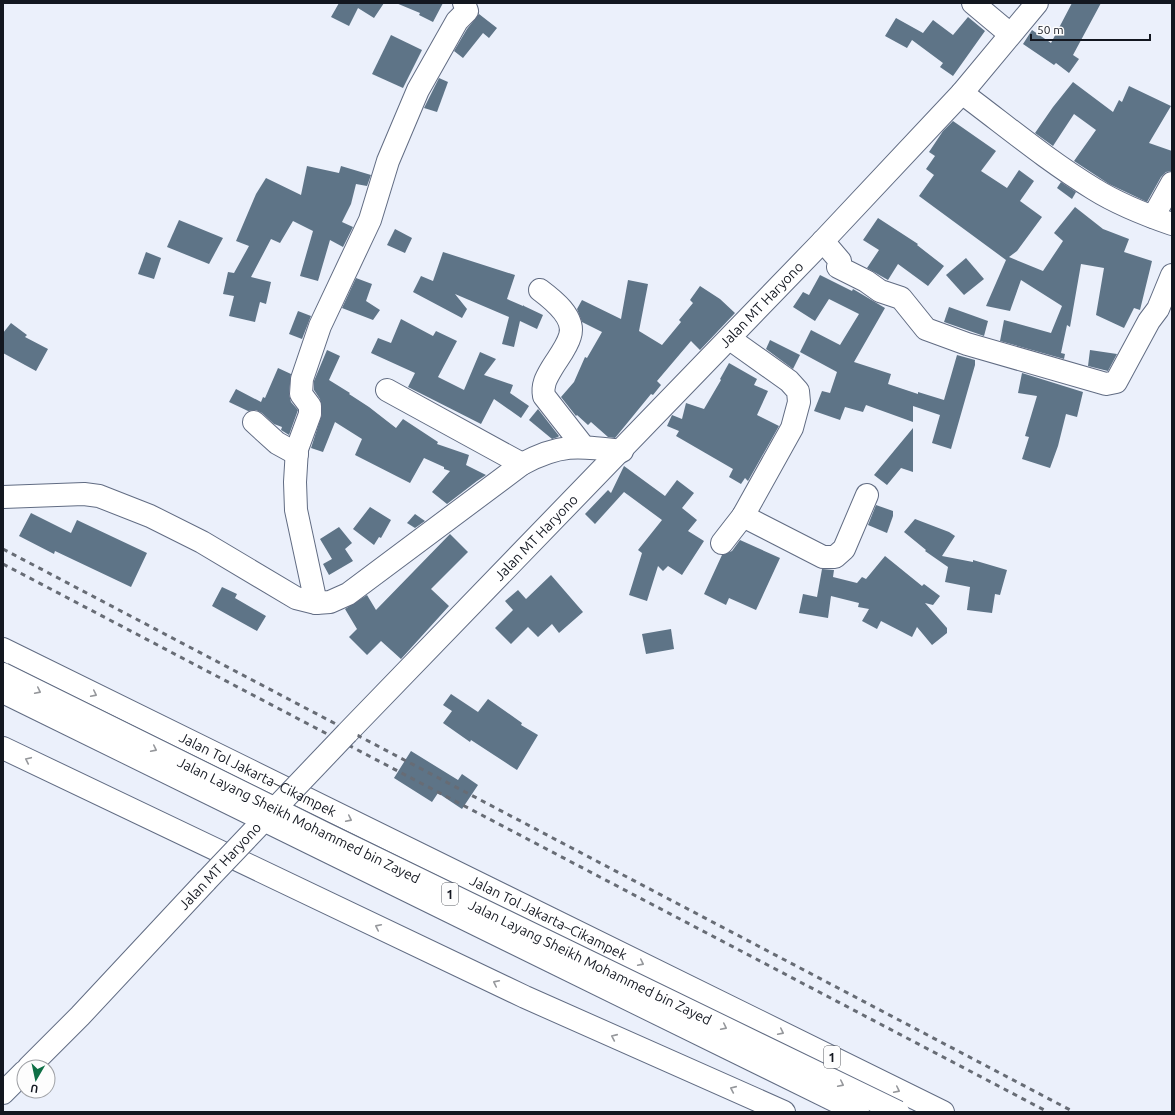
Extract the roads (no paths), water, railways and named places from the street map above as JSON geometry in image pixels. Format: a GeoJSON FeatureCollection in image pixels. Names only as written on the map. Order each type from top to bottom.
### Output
{"type":"FeatureCollection","features":[{"type":"Feature","properties":{"kind":"main road"},"geometry":{"type":"LineString","coordinates":[[973,3],[1010,34]]}},
{"type":"Feature","properties":{"kind":"main road","name":"Jalan MT Haryono"},"geometry":{"type":"LineString","coordinates":[[37,1059],[80,1016],[347,733],[622,451],[823,241],[962,93],[1037,3]]}},
{"type":"Feature","properties":{"kind":"main road"},"geometry":{"type":"LineString","coordinates":[[316,603],[296,510],[295,482],[297,454],[300,438],[310,414],[310,406],[301,394],[302,379],[320,326],[370,220],[388,161],[418,90],[457,21],[468,6]]}},
{"type":"Feature","properties":{"kind":"main road"},"geometry":{"type":"LineString","coordinates":[[962,93],[1049,159],[1095,190],[1162,221],[1172,182]]}},
{"type":"Feature","properties":{"kind":"main road"},"geometry":{"type":"LineString","coordinates":[[823,241],[840,261],[838,267],[880,290],[901,298],[926,330],[967,344],[1106,384],[1116,382],[1149,321],[1158,309],[1172,275]]}},
{"type":"Feature","properties":{"kind":"main road"},"geometry":{"type":"LineString","coordinates":[[540,290],[563,309],[570,326],[571,335],[545,382],[543,387],[544,396],[583,446]]}},
{"type":"Feature","properties":{"kind":"main road"},"geometry":{"type":"LineString","coordinates":[[722,543],[743,516],[792,428],[799,402],[798,391],[789,381],[730,339]]}},
{"type":"Feature","properties":{"kind":"main road"},"geometry":{"type":"LineString","coordinates":[[387,390],[522,464]]}},
{"type":"Feature","properties":{"kind":"main road"},"geometry":{"type":"LineString","coordinates":[[254,422],[277,443],[297,454]]}},
{"type":"Feature","properties":{"kind":"main road"},"geometry":{"type":"LineString","coordinates":[[3,497],[84,494],[98,496],[170,526],[202,542],[296,598],[316,603],[330,602],[348,594],[522,464],[538,455],[556,448],[583,446],[622,451]]}},
{"type":"Feature","properties":{"kind":"main road"},"geometry":{"type":"LineString","coordinates":[[743,516],[823,557],[835,557],[844,548],[867,494]]}},
{"type":"Feature","properties":{"kind":"main road","name":"Jalan Tol Jakarta–Cikampek"},"geometry":{"type":"LineString","coordinates":[[3,649],[943,1112]]}},
{"type":"Feature","properties":{"kind":"main road","name":"Jalan Layang Sheikh Mohammed bin Zayed"},"geometry":{"type":"LineString","coordinates":[[3,674],[324,833],[898,1112]]}},
{"type":"Feature","properties":{"kind":"main road","name":"Jalan Layang Sheikh Mohammed bin Zayed"},"geometry":{"type":"LineString","coordinates":[[3,692],[858,1112]]}},
{"type":"Feature","properties":{"kind":"main road","name":"1"},"geometry":{"type":"LineString","coordinates":[[3,702],[185,792],[850,1112]]}},
{"type":"Feature","properties":{"kind":"main road"},"geometry":{"type":"LineString","coordinates":[[3,748],[525,997],[784,1112]]}},
{"type":"Feature","properties":{"kind":"main road"},"geometry":{"type":"LineString","coordinates":[[3,1093],[16,1080]]}},
{"type":"Feature","properties":{"kind":"railway"},"geometry":{"type":"LineString","coordinates":[[3,549],[1074,1112]]}},
{"type":"Feature","properties":{"kind":"railway"},"geometry":{"type":"LineString","coordinates":[[3,564],[1048,1112]]}}]}
